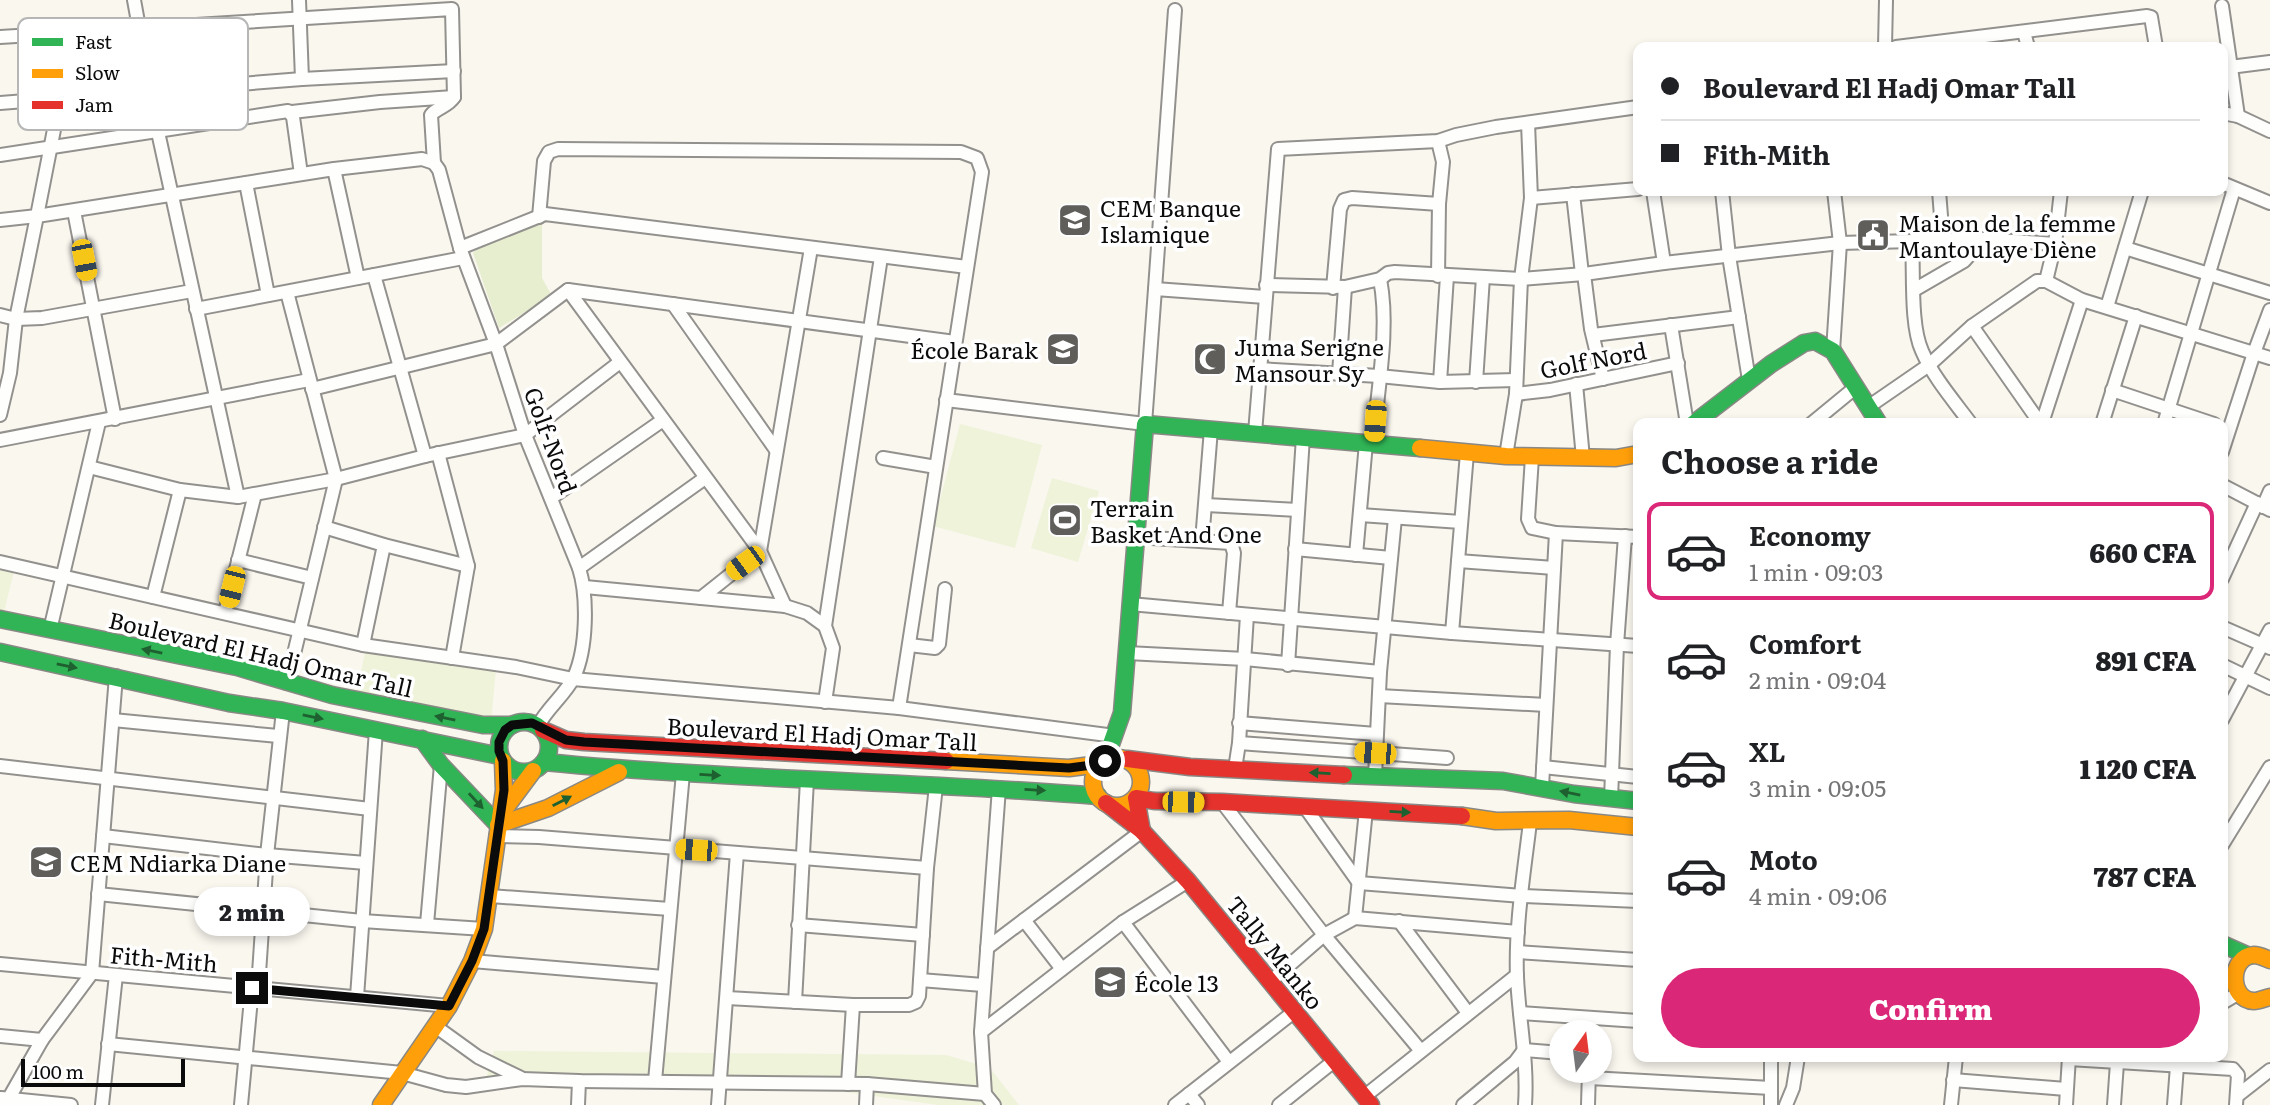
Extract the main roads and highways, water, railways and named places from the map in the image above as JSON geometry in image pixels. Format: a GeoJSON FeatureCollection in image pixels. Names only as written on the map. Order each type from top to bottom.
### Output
{"type":"FeatureCollection","features":[{"type":"Feature","properties":{"kind":"main road"},"geometry":{"type":"LineString","coordinates":[[1701,418],[1749,380],[1807,342],[1818,342],[1833,351],[1875,418]]}},
{"type":"Feature","properties":{"kind":"main road"},"geometry":{"type":"LineString","coordinates":[[1125,758],[1136,766],[1142,776],[1141,788],[1136,797],[1125,805],[1102,800],[1094,791],[1093,780],[1115,736],[1122,713],[1145,424],[1506,456],[1616,458],[1633,455]]}},
{"type":"Feature","properties":{"kind":"main road","name":"Boulevard El Hadj Omar Tall"},"geometry":{"type":"LineString","coordinates":[[0,619],[237,667],[287,683],[483,725],[525,722],[566,740],[1069,768],[1102,762]]}},
{"type":"Feature","properties":{"kind":"main road","name":"Boulevard El Hadj Omar Tall"},"geometry":{"type":"LineString","coordinates":[[0,652],[229,703],[283,710],[422,739],[502,759],[517,771],[539,766],[999,788],[1085,793],[1102,800]]}},
{"type":"Feature","properties":{"kind":"main road"},"geometry":{"type":"LineString","coordinates":[[1122,713],[1125,758]]}},
{"type":"Feature","properties":{"kind":"main road"},"geometry":{"type":"LineString","coordinates":[[381,1105],[449,1006],[472,961],[484,929],[504,790],[500,738],[512,725]]}},
{"type":"Feature","properties":{"kind":"main road"},"geometry":{"type":"LineString","coordinates":[[498,826],[550,746],[540,728]]}},
{"type":"Feature","properties":{"kind":"main road"},"geometry":{"type":"LineString","coordinates":[[422,739],[441,765],[498,826]]}},
{"type":"Feature","properties":{"kind":"main road"},"geometry":{"type":"LineString","coordinates":[[1102,762],[1114,757],[1190,767],[1433,780],[1503,781],[1633,801]]}},
{"type":"Feature","properties":{"kind":"main road"},"geometry":{"type":"LineString","coordinates":[[498,826],[548,808],[625,770]]}},
{"type":"Feature","properties":{"kind":"main road"},"geometry":{"type":"LineString","coordinates":[[1136,797],[1154,801],[1366,810],[1530,822],[1570,820],[1633,826]]}},
{"type":"Feature","properties":{"kind":"main road"},"geometry":{"type":"LineString","coordinates":[[1136,797],[1142,831]]}},
{"type":"Feature","properties":{"kind":"main road","name":"Tally Manko"},"geometry":{"type":"LineString","coordinates":[[1102,800],[1142,831],[1188,881],[1368,1101]]}},
{"type":"Feature","properties":{"kind":"main road"},"geometry":{"type":"LineString","coordinates":[[2270,943],[2258,957],[2238,964],[2231,980],[2248,1000],[2263,999],[2270,1013]]}},
{"type":"Feature","properties":{"kind":"main road"},"geometry":{"type":"LineString","coordinates":[[2228,946],[2258,957]]}},
{"type":"Feature","properties":{"kind":"place","name":"CEM Banque Islamique"},"geometry":{"type":"Point","coordinates":[1075,220]}},
{"type":"Feature","properties":{"kind":"place","name":"Maison de la femme Mantoulaye Diène"},"geometry":{"type":"Point","coordinates":[1873,235]}},
{"type":"Feature","properties":{"kind":"place","name":"École Barak"},"geometry":{"type":"Point","coordinates":[1063,349]}},
{"type":"Feature","properties":{"kind":"place","name":"Juma Serigne Mansour Sy"},"geometry":{"type":"Point","coordinates":[1210,359]}},
{"type":"Feature","properties":{"kind":"place","name":"Terrain Basket And One"},"geometry":{"type":"Point","coordinates":[1065,520]}},
{"type":"Feature","properties":{"kind":"place","name":"CEM Ndiarka Diane"},"geometry":{"type":"Point","coordinates":[46,862]}},
{"type":"Feature","properties":{"kind":"place","name":"École 13"},"geometry":{"type":"Point","coordinates":[1110,982]}}]}
